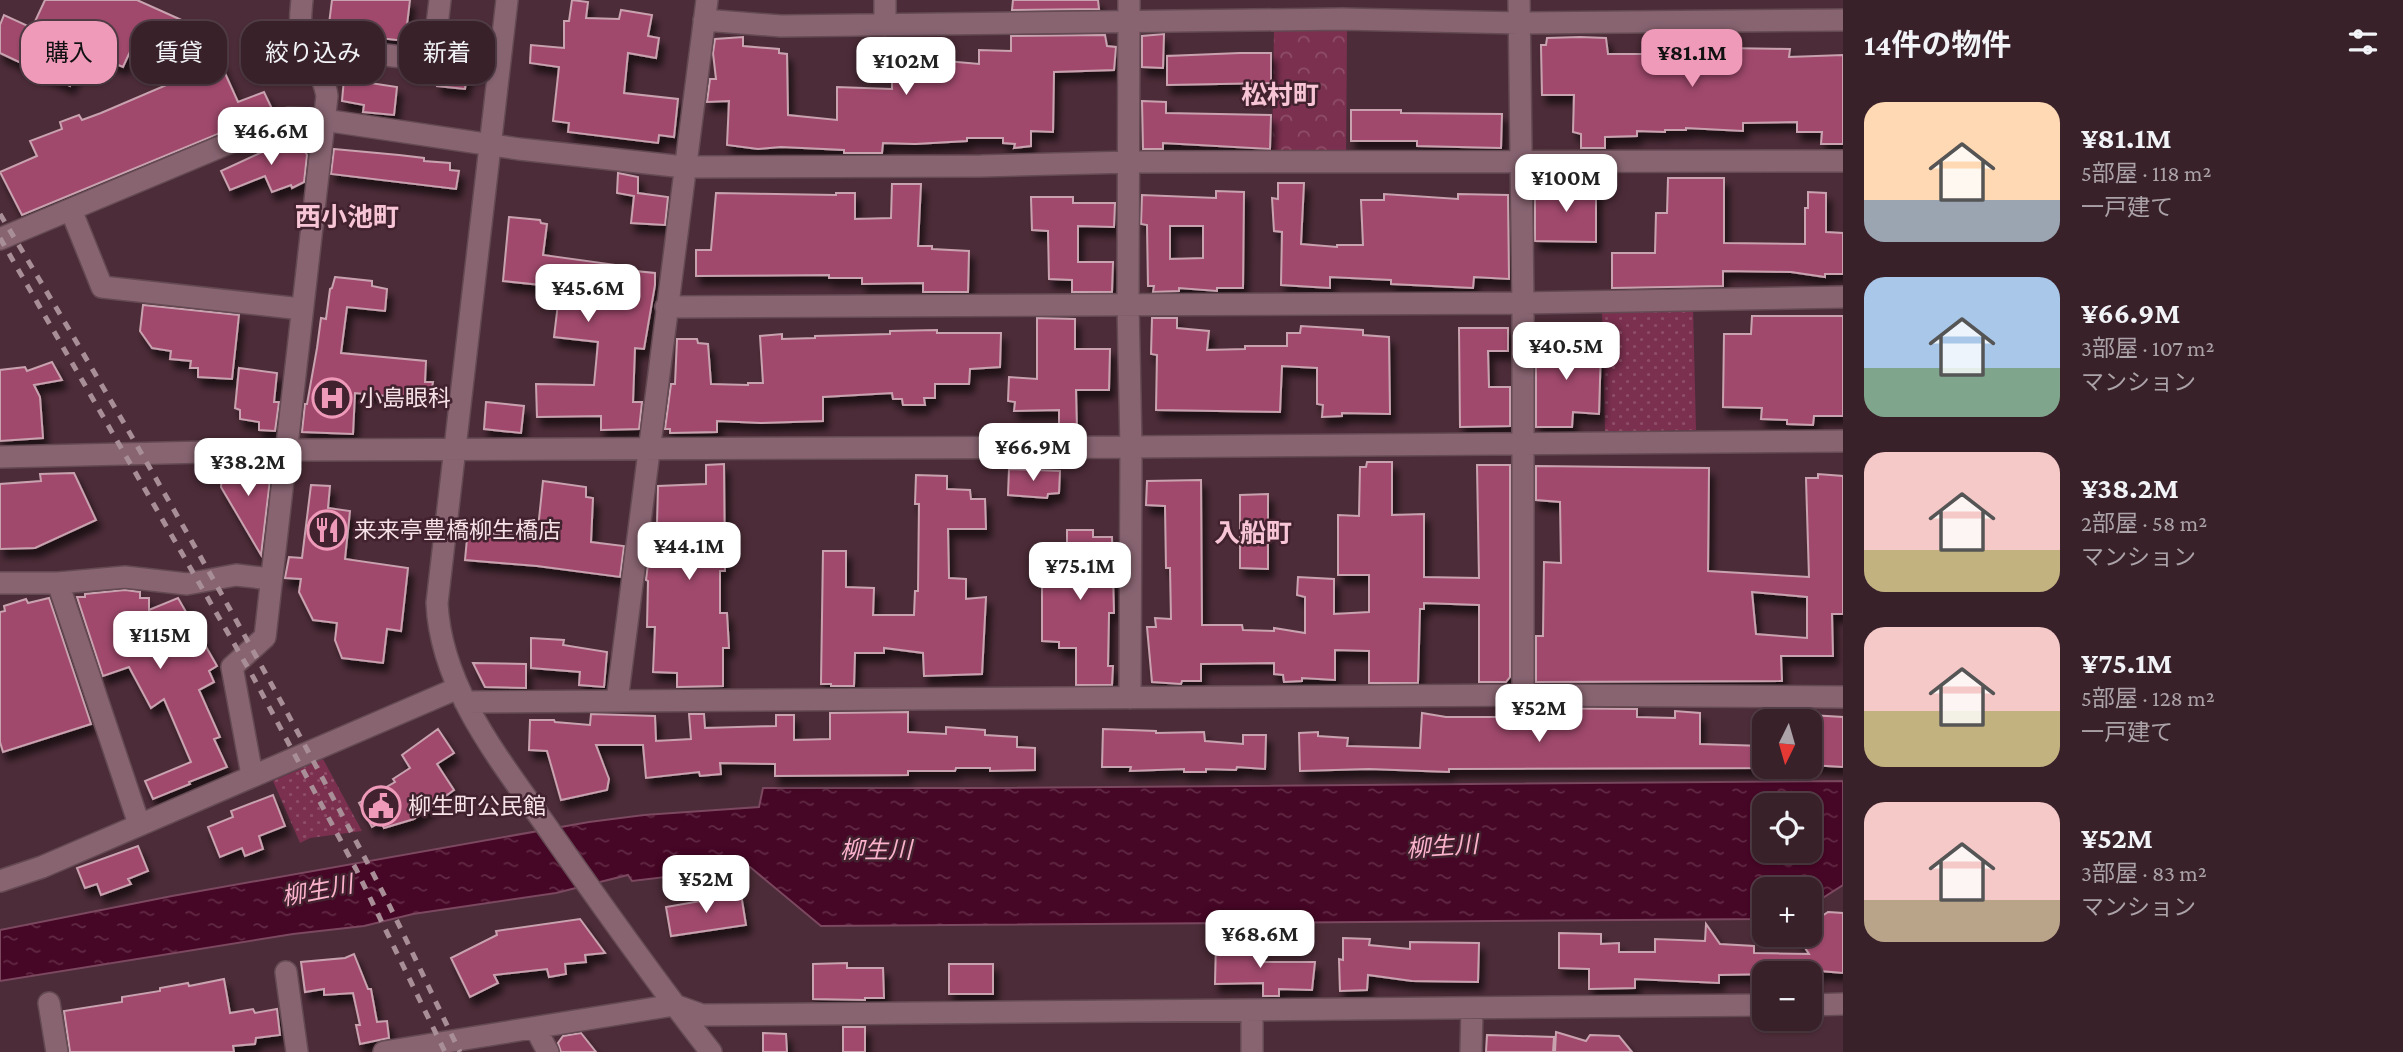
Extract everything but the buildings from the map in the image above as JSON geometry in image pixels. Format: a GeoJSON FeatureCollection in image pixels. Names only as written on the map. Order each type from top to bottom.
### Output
{"type":"FeatureCollection","features":[{"type":"Feature","properties":{"kind":"street"},"geometry":{"type":"LineString","coordinates":[[300,21],[302,0]]}},
{"type":"Feature","properties":{"kind":"street"},"geometry":{"type":"LineString","coordinates":[[438,21],[440,0]]}},
{"type":"Feature","properties":{"kind":"street"},"geometry":{"type":"LineString","coordinates":[[507,0],[453,450],[437,603],[438,623],[462,695],[502,762],[591,890],[711,1052]]}},
{"type":"Feature","properties":{"kind":"street"},"geometry":{"type":"LineString","coordinates":[[885,0],[886,25]]}},
{"type":"Feature","properties":{"kind":"street"},"geometry":{"type":"LineString","coordinates":[[1129,0],[1128,305],[1132,447],[1130,698]]}},
{"type":"Feature","properties":{"kind":"street"},"geometry":{"type":"LineString","coordinates":[[1519,0],[1523,303],[1523,695]]}},
{"type":"Feature","properties":{"kind":"street"},"geometry":{"type":"LineString","coordinates":[[617,701],[705,10],[781,26],[1129,23],[1342,10],[1519,23],[1843,20]]}},
{"type":"Feature","properties":{"kind":"street"},"geometry":{"type":"LineString","coordinates":[[495,41],[502,42]]}},
{"type":"Feature","properties":{"kind":"street"},"geometry":{"type":"LineString","coordinates":[[252,775],[232,667],[265,637],[324,120],[325,84]]}},
{"type":"Feature","properties":{"kind":"street"},"geometry":{"type":"LineString","coordinates":[[0,239],[289,118],[324,120],[489,145],[684,167],[981,166],[1130,162],[1843,161]]}},
{"type":"Feature","properties":{"kind":"street"},"geometry":{"type":"LineString","coordinates":[[71,210],[102,287],[302,309]]}},
{"type":"Feature","properties":{"kind":"street"},"geometry":{"type":"LineString","coordinates":[[666,307],[1523,303],[1843,297]]}},
{"type":"Feature","properties":{"kind":"street"},"geometry":{"type":"LineString","coordinates":[[0,457],[285,450],[1843,441]]}},
{"type":"Feature","properties":{"kind":"street"},"geometry":{"type":"LineString","coordinates":[[0,583],[58,583],[125,577],[187,584],[236,575],[271,579]]}},
{"type":"Feature","properties":{"kind":"street"},"geometry":{"type":"LineString","coordinates":[[58,583],[139,824]]}},
{"type":"Feature","properties":{"kind":"street"},"geometry":{"type":"LineString","coordinates":[[0,881],[42,867],[252,775],[462,695],[617,701],[1523,695],[1843,697]]}},
{"type":"Feature","properties":{"kind":"street"},"geometry":{"type":"LineString","coordinates":[[286,972],[296,1052]]}},
{"type":"Feature","properties":{"kind":"street"},"geometry":{"type":"LineString","coordinates":[[49,1003],[57,1052]]}},
{"type":"Feature","properties":{"kind":"street"},"geometry":{"type":"LineString","coordinates":[[1822,1005],[1843,1004]]}},
{"type":"Feature","properties":{"kind":"street"},"geometry":{"type":"LineString","coordinates":[[384,1052],[674,1005],[702,1015],[1752,1006]]}},
{"type":"Feature","properties":{"kind":"street"},"geometry":{"type":"LineString","coordinates":[[1471,1052],[1472,1009]]}},
{"type":"Feature","properties":{"kind":"street"},"geometry":{"type":"LineString","coordinates":[[1251,1052],[1252,1011]]}},
{"type":"Feature","properties":{"kind":"street"},"geometry":{"type":"LineString","coordinates":[[536,1029],[548,1052]]}},
{"type":"Feature","properties":{"kind":"green space"},"geometry":{"type":"Polygon","coordinates":[[[1274,29],[1347,31],[1346,155],[1272,155],[1274,29]]]}},
{"type":"Feature","properties":{"kind":"green space"},"geometry":{"type":"Polygon","coordinates":[[[1693,307],[1696,430],[1605,432],[1602,309],[1693,307]]]}},
{"type":"Feature","properties":{"kind":"green space"},"geometry":{"type":"Polygon","coordinates":[[[323,759],[362,831],[310,838],[300,843],[273,781],[323,759]]]}},
{"type":"Feature","properties":{"kind":"water","name":"柳生川"},"geometry":{"type":"Polygon","coordinates":[[[1843,781],[1843,885],[1822,898],[1822,877],[1752,877],[1752,919],[821,926],[750,867],[632,881],[628,875],[556,893],[413,914],[364,926],[293,934],[0,981],[0,930],[172,896],[589,822],[644,815],[759,807],[763,788],[1843,781]]]}},
{"type":"Feature","properties":{"kind":"railway"},"geometry":{"type":"LineString","coordinates":[[0,214],[142,454],[279,698],[379,885],[460,1052]]}},
{"type":"Feature","properties":{"kind":"railway"},"geometry":{"type":"LineString","coordinates":[[0,238],[251,673],[357,871],[445,1052]]}},
{"type":"Feature","properties":{"kind":"place","name":"小島眼科"},"geometry":{"type":"Point","coordinates":[332,398]}},
{"type":"Feature","properties":{"kind":"place","name":"来来亭豊橋柳生橋店"},"geometry":{"type":"Point","coordinates":[327,530]}},
{"type":"Feature","properties":{"kind":"place","name":"柳生町公民館"},"geometry":{"type":"Point","coordinates":[381,806]}},
{"type":"Feature","properties":{"kind":"district","name":"松村町"},"geometry":{"type":"Point","coordinates":[1280,95]}},
{"type":"Feature","properties":{"kind":"district","name":"西小池町"},"geometry":{"type":"Point","coordinates":[347,217]}},
{"type":"Feature","properties":{"kind":"district","name":"入船町"},"geometry":{"type":"Point","coordinates":[1253,533]}}]}
